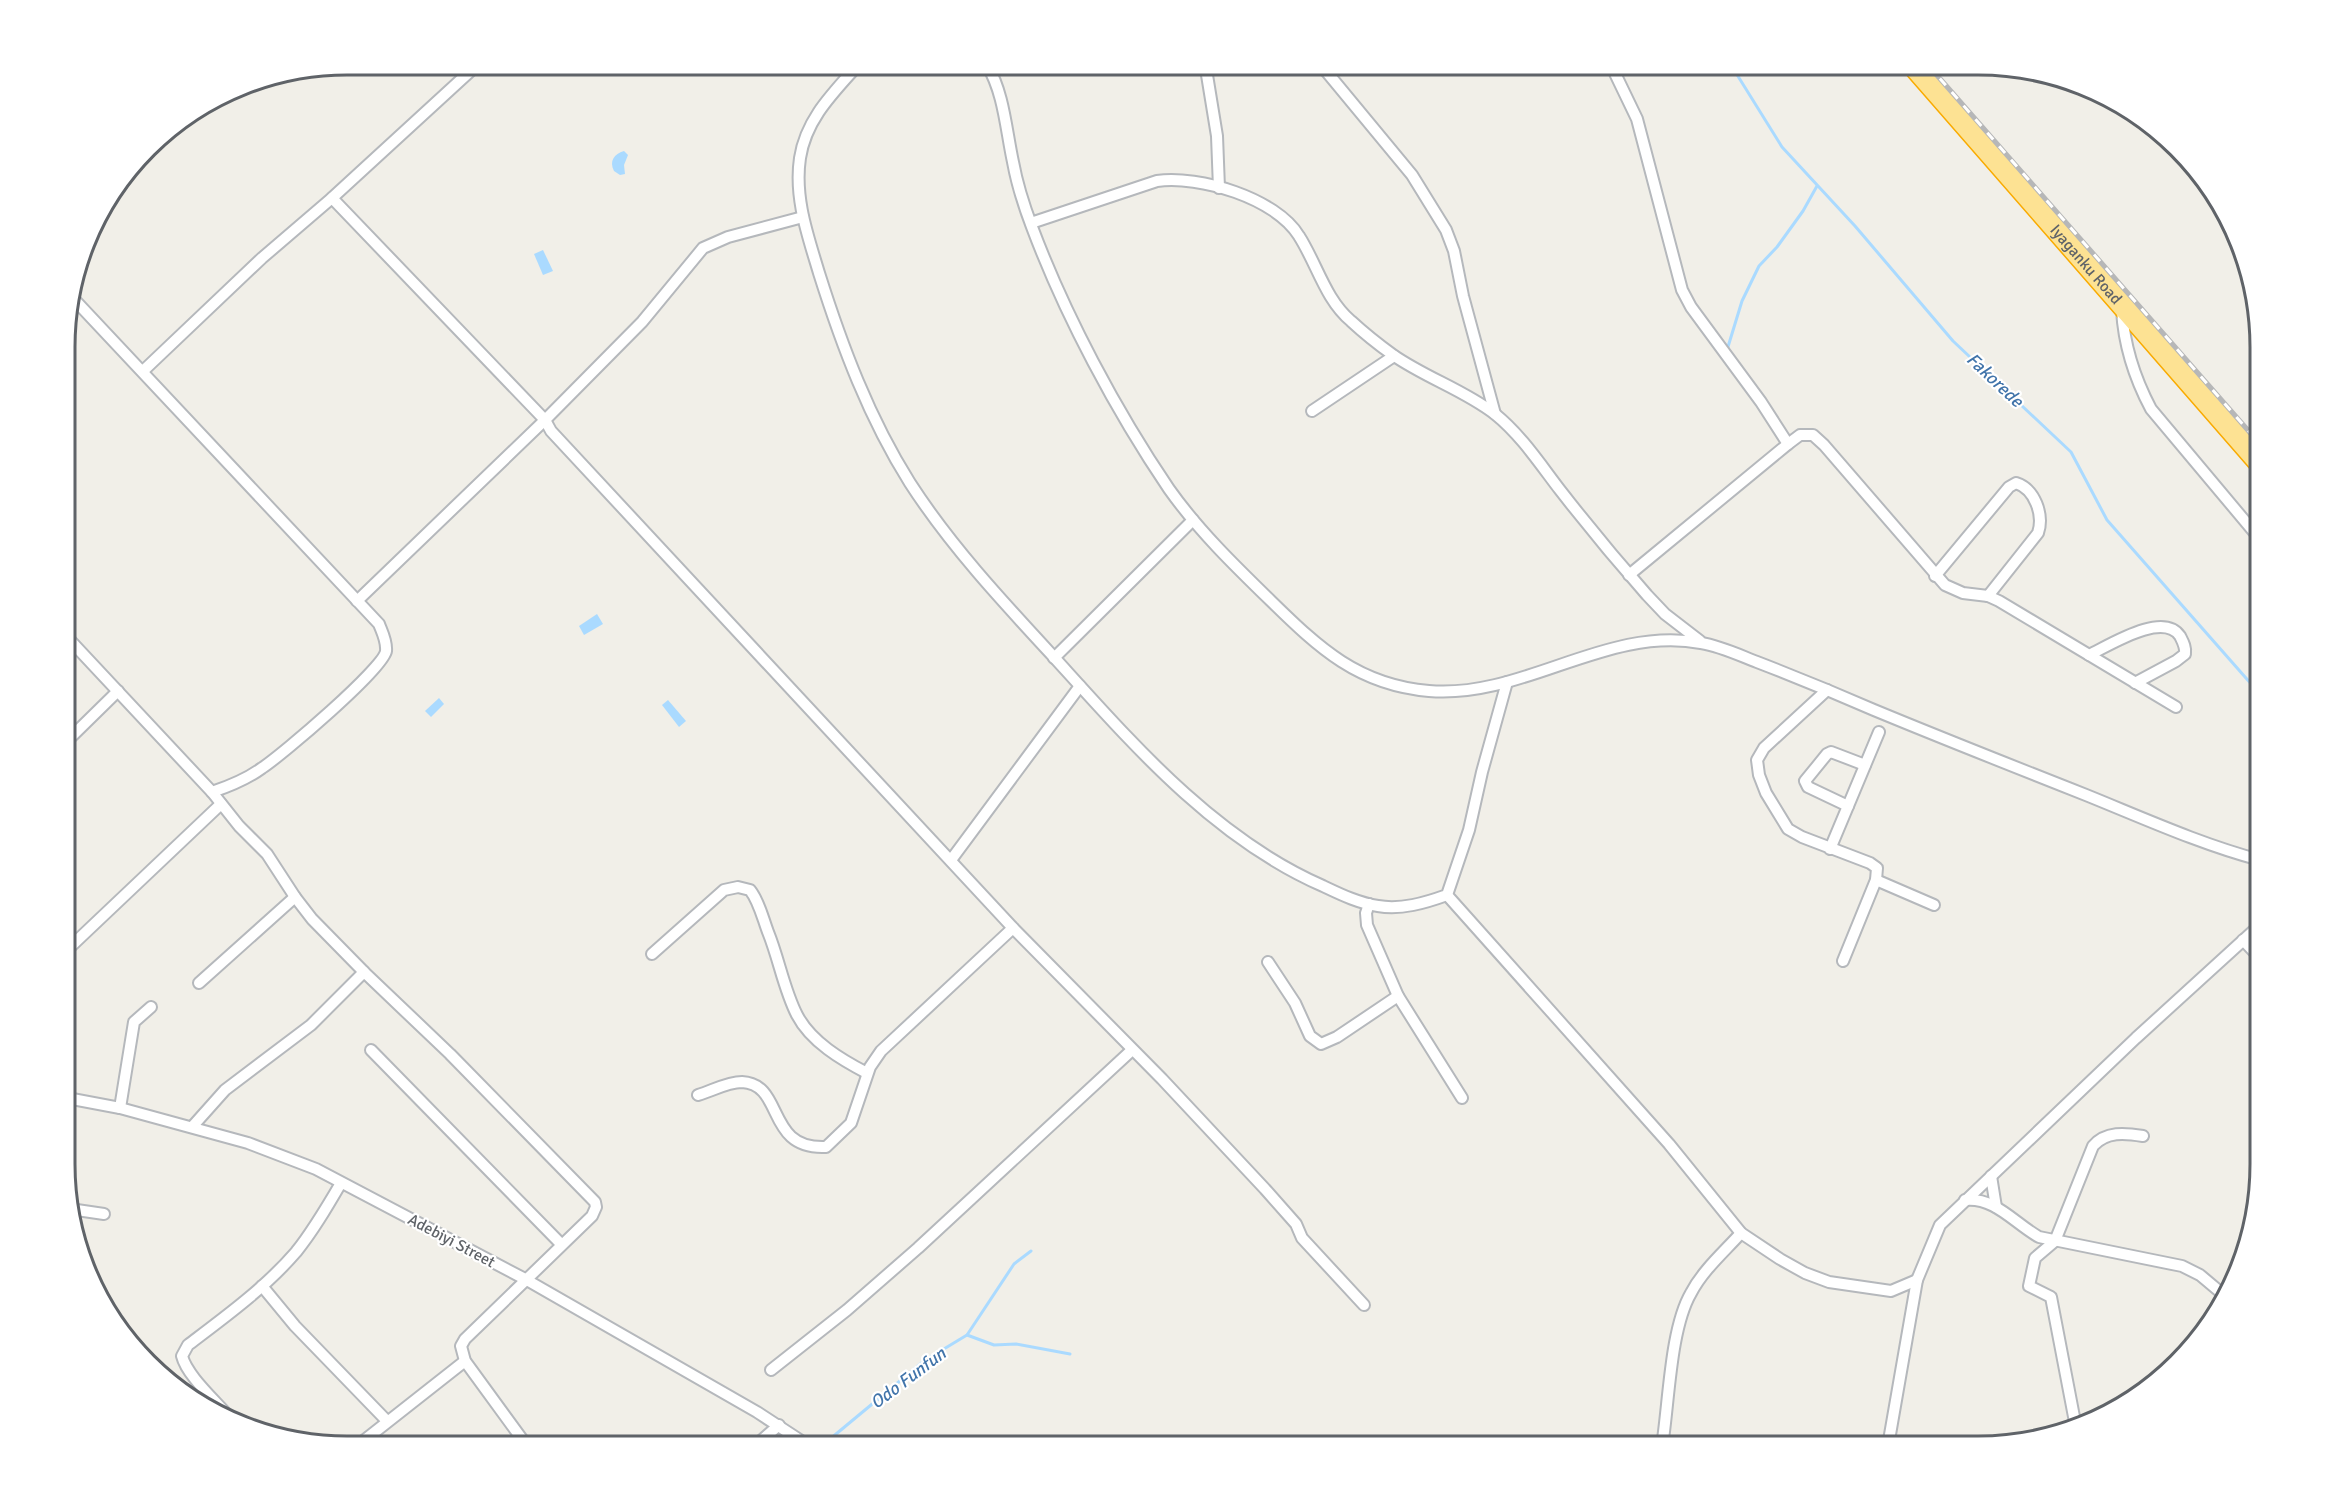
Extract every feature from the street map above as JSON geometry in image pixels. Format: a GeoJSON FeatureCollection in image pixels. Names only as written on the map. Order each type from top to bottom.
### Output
{"type":"FeatureCollection","features":[{"type":"Feature","properties":{"kind":"highway","name":"Iyaganku Road"},"geometry":{"type":"LineString","coordinates":[[1922,75],[2250,452]]}},
{"type":"Feature","properties":{"kind":"street"},"geometry":{"type":"LineString","coordinates":[[143,371],[262,258],[332,198],[465,75]]}},
{"type":"Feature","properties":{"kind":"street"},"geometry":{"type":"LineString","coordinates":[[849,75],[820,109],[804,141],[798,187],[803,217],[838,333],[885,440],[911,484],[950,538],[1080,686],[1189,797],[1234,836],[1299,875],[1369,904],[1394,908],[1447,896]]}},
{"type":"Feature","properties":{"kind":"street"},"geometry":{"type":"LineString","coordinates":[[992,75],[997,87],[1014,168],[1030,223],[1072,317],[1107,387],[1170,490],[1193,520],[1234,564],[1324,651],[1356,671],[1409,688],[1431,692],[1483,687],[1507,682],[1635,644],[1675,640],[1703,643],[1827,690],[2158,825],[2225,851],[2250,857]]}},
{"type":"Feature","properties":{"kind":"street"},"geometry":{"type":"LineString","coordinates":[[1207,75],[1217,136],[1219,188]]}},
{"type":"Feature","properties":{"kind":"street"},"geometry":{"type":"LineString","coordinates":[[1330,75],[1412,175],[1446,230],[1454,251],[1463,296],[1495,414]]}},
{"type":"Feature","properties":{"kind":"street"},"geometry":{"type":"LineString","coordinates":[[1616,75],[1637,119],[1682,290],[1691,307],[1761,402],[1788,444]]}},
{"type":"Feature","properties":{"kind":"street"},"geometry":{"type":"LineString","coordinates":[[1030,223],[1157,181],[1168,180],[1219,188],[1263,204],[1299,235],[1336,305],[1348,320],[1394,356],[1458,389],[1495,414],[1521,440],[1629,575],[1665,614],[1703,643]]}},
{"type":"Feature","properties":{"kind":"street"},"geometry":{"type":"LineString","coordinates":[[332,198],[545,420],[551,431],[1013,928],[1162,1079],[1285,1211],[1296,1224],[1302,1238],[1364,1305]]}},
{"type":"Feature","properties":{"kind":"street"},"geometry":{"type":"LineString","coordinates":[[357,601],[545,420],[657,306],[703,248],[728,237],[803,217]]}},
{"type":"Feature","properties":{"kind":"street"},"geometry":{"type":"LineString","coordinates":[[78,304],[379,624],[384,638],[386,652],[381,662],[276,759],[249,777],[212,792]]}},
{"type":"Feature","properties":{"kind":"street"},"geometry":{"type":"LineString","coordinates":[[2122,306],[2127,352],[2151,409],[2250,527]]}},
{"type":"Feature","properties":{"kind":"street"},"geometry":{"type":"LineString","coordinates":[[1312,411],[1394,356]]}},
{"type":"Feature","properties":{"kind":"street"},"geometry":{"type":"LineString","coordinates":[[1629,575],[1788,444],[1800,435],[1813,435],[1945,585],[1963,593],[1988,596],[2176,707]]}},
{"type":"Feature","properties":{"kind":"street"},"geometry":{"type":"LineString","coordinates":[[1935,576],[2012,484],[2021,485],[2027,488],[2038,508],[2042,522],[2038,532],[1988,596]]}},
{"type":"Feature","properties":{"kind":"street"},"geometry":{"type":"LineString","coordinates":[[1054,658],[1193,520]]}},
{"type":"Feature","properties":{"kind":"street"},"geometry":{"type":"LineString","coordinates":[[2089,655],[2143,630],[2159,626],[2168,626],[2175,630],[2184,646],[2185,654],[2135,683]]}},
{"type":"Feature","properties":{"kind":"street"},"geometry":{"type":"LineString","coordinates":[[75,645],[212,792],[238,826],[267,854],[312,919],[592,1198],[596,1207],[592,1216],[525,1279],[465,1339],[461,1346],[465,1361],[519,1436]]}},
{"type":"Feature","properties":{"kind":"street"},"geometry":{"type":"LineString","coordinates":[[1447,896],[1469,830],[1482,772],[1507,682]]}},
{"type":"Feature","properties":{"kind":"street"},"geometry":{"type":"LineString","coordinates":[[951,860],[1080,686]]}},
{"type":"Feature","properties":{"kind":"street"},"geometry":{"type":"LineString","coordinates":[[1827,690],[1764,748],[1757,760],[1759,775],[1766,793],[1788,829],[1830,849],[1874,865],[1877,872],[1876,880],[1843,961]]}},
{"type":"Feature","properties":{"kind":"street"},"geometry":{"type":"LineString","coordinates":[[75,733],[118,691]]}},
{"type":"Feature","properties":{"kind":"street"},"geometry":{"type":"LineString","coordinates":[[1830,849],[1879,732]]}},
{"type":"Feature","properties":{"kind":"street"},"geometry":{"type":"LineString","coordinates":[[1848,806],[1808,787],[1805,781],[1829,753],[1865,765]]}},
{"type":"Feature","properties":{"kind":"street"},"geometry":{"type":"LineString","coordinates":[[75,942],[221,804]]}},
{"type":"Feature","properties":{"kind":"street"},"geometry":{"type":"LineString","coordinates":[[1876,880],[1934,905]]}},
{"type":"Feature","properties":{"kind":"street"},"geometry":{"type":"LineString","coordinates":[[652,954],[724,890],[738,887],[750,890],[771,939],[798,1016],[806,1029],[830,1050],[867,1073]]}},
{"type":"Feature","properties":{"kind":"street"},"geometry":{"type":"LineString","coordinates":[[1447,896],[1669,1144],[1741,1233],[1805,1273],[1829,1282],[1891,1291],[1917,1280]]}},
{"type":"Feature","properties":{"kind":"street"},"geometry":{"type":"LineString","coordinates":[[199,983],[295,897]]}},
{"type":"Feature","properties":{"kind":"street"},"geometry":{"type":"LineString","coordinates":[[1369,904],[1366,913],[1367,925],[1398,996],[1462,1098]]}},
{"type":"Feature","properties":{"kind":"street"},"geometry":{"type":"LineString","coordinates":[[698,1095],[729,1083],[753,1083],[765,1092],[778,1121],[791,1137],[808,1146],[826,1147],[851,1123],[867,1073],[881,1051],[1013,928]]}},
{"type":"Feature","properties":{"kind":"street"},"geometry":{"type":"LineString","coordinates":[[1890,1436],[1917,1280],[1940,1224],[2250,934]]}},
{"type":"Feature","properties":{"kind":"street"},"geometry":{"type":"LineString","coordinates":[[2243,940],[2250,947]]}},
{"type":"Feature","properties":{"kind":"street"},"geometry":{"type":"LineString","coordinates":[[1268,962],[1295,1003],[1310,1036],[1321,1044],[1337,1037],[1398,996]]}},
{"type":"Feature","properties":{"kind":"street"},"geometry":{"type":"LineString","coordinates":[[192,1127],[225,1090],[311,1025],[364,972]]}},
{"type":"Feature","properties":{"kind":"street"},"geometry":{"type":"LineString","coordinates":[[120,1108],[134,1022],[151,1006]]}},
{"type":"Feature","properties":{"kind":"street"},"geometry":{"type":"LineString","coordinates":[[371,1050],[561,1244]]}},
{"type":"Feature","properties":{"kind":"street"},"geometry":{"type":"LineString","coordinates":[[771,1370],[847,1310],[918,1248],[1132,1050]]}},
{"type":"Feature","properties":{"kind":"street","name":"Adebiyi Street"},"geometry":{"type":"LineString","coordinates":[[75,1100],[120,1108],[192,1127],[266,1149],[316,1169],[525,1279],[795,1436]]}},
{"type":"Feature","properties":{"kind":"street"},"geometry":{"type":"LineString","coordinates":[[2074,1418],[2051,1298],[2029,1286],[2035,1258],[2055,1241],[2092,1146],[2099,1138],[2126,1133],[2144,1136]]}},
{"type":"Feature","properties":{"kind":"street"},"geometry":{"type":"LineString","coordinates":[[1991,1176],[1996,1207]]}},
{"type":"Feature","properties":{"kind":"street"},"geometry":{"type":"LineString","coordinates":[[216,1403],[183,1362],[182,1356],[188,1346],[262,1286],[300,1246],[323,1214],[341,1183]]}},
{"type":"Feature","properties":{"kind":"street"},"geometry":{"type":"LineString","coordinates":[[1965,1200],[1977,1199],[1988,1202],[2039,1237],[2182,1266],[2200,1275],[2219,1291]]}},
{"type":"Feature","properties":{"kind":"street"},"geometry":{"type":"LineString","coordinates":[[79,1210],[104,1214]]}},
{"type":"Feature","properties":{"kind":"street"},"geometry":{"type":"LineString","coordinates":[[1663,1436],[1674,1351],[1683,1307],[1701,1276],[1741,1233]]}},
{"type":"Feature","properties":{"kind":"street"},"geometry":{"type":"LineString","coordinates":[[262,1286],[295,1326],[387,1421]]}},
{"type":"Feature","properties":{"kind":"street"},"geometry":{"type":"LineString","coordinates":[[369,1436],[465,1361]]}},
{"type":"Feature","properties":{"kind":"street"},"geometry":{"type":"LineString","coordinates":[[766,1436],[779,1425]]}},
{"type":"Feature","properties":{"kind":"water"},"geometry":{"type":"Polygon","coordinates":[[[624,151],[628,155],[624,165],[625,174],[620,175],[614,171],[612,161],[615,156],[624,151]]]}},
{"type":"Feature","properties":{"kind":"water"},"geometry":{"type":"Polygon","coordinates":[[[543,250],[553,271],[543,275],[534,254],[543,250]]]}},
{"type":"Feature","properties":{"kind":"water"},"geometry":{"type":"Polygon","coordinates":[[[597,614],[603,624],[584,635],[579,626],[597,614]]]}},
{"type":"Feature","properties":{"kind":"water"},"geometry":{"type":"Polygon","coordinates":[[[439,698],[444,704],[431,717],[425,711],[439,698]]]}},
{"type":"Feature","properties":{"kind":"water"},"geometry":{"type":"Polygon","coordinates":[[[668,700],[686,721],[679,727],[662,705],[668,700]]]}},
{"type":"Feature","properties":{"kind":"waterway","name":"Fakorede"},"geometry":{"type":"LineString","coordinates":[[1737,75],[1782,147],[1855,226],[1953,341],[2071,452],[2107,520],[2250,683]]}},
{"type":"Feature","properties":{"kind":"waterway"},"geometry":{"type":"LineString","coordinates":[[1727,350],[1742,301],[1759,266],[1777,247],[1803,211],[1817,186]]}},
{"type":"Feature","properties":{"kind":"waterway","name":"Odo Funfun"},"geometry":{"type":"LineString","coordinates":[[834,1436],[924,1361],[967,1335],[1014,1264],[1031,1251]]}},
{"type":"Feature","properties":{"kind":"waterway"},"geometry":{"type":"LineString","coordinates":[[967,1335],[994,1345],[1016,1344],[1070,1354]]}},
{"type":"Feature","properties":{"kind":"railway"},"geometry":{"type":"LineString","coordinates":[[1937,75],[2250,433]]}}]}
